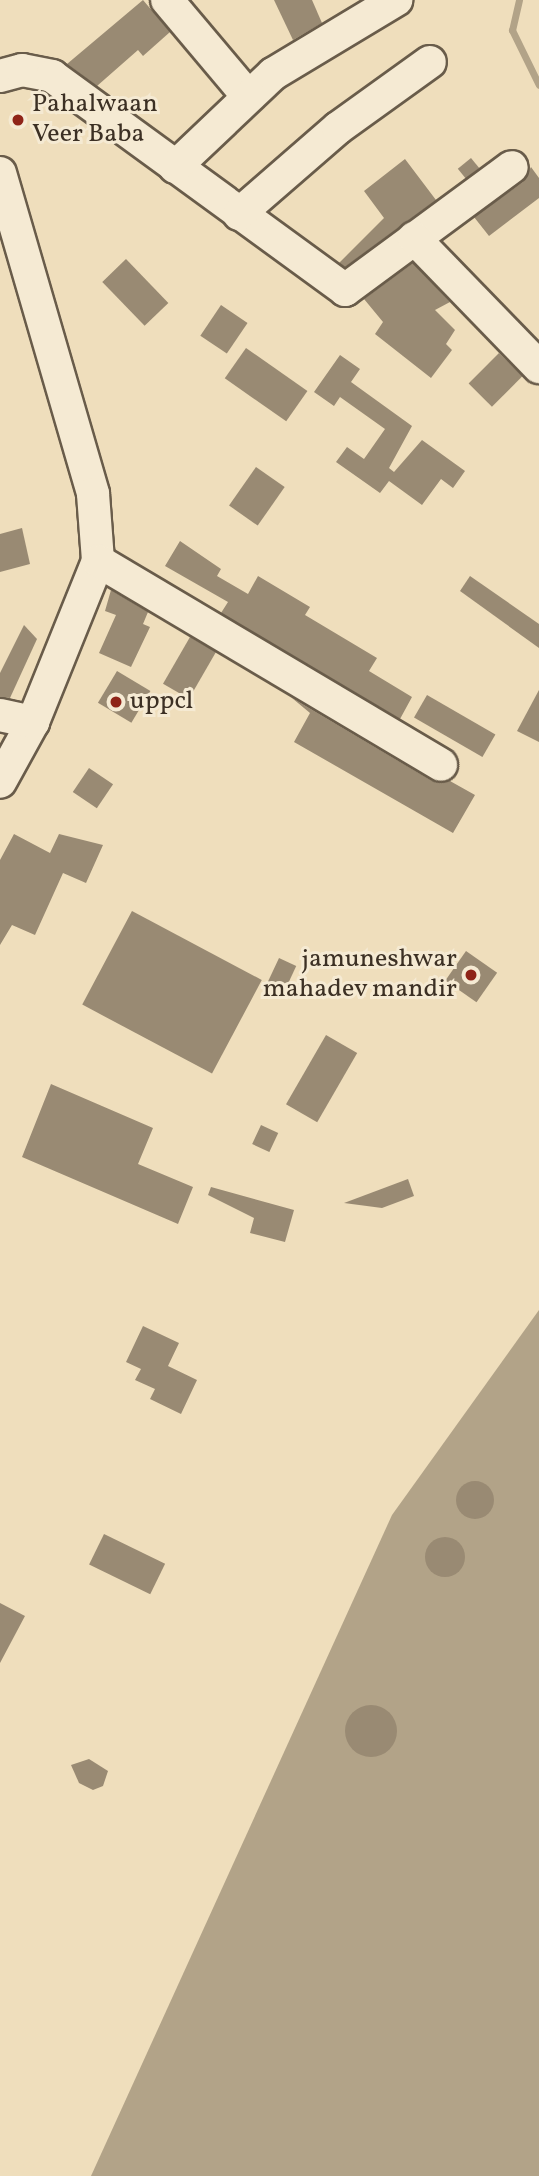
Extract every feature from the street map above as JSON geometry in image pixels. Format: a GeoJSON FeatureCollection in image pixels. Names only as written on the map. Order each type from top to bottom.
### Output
{"type":"FeatureCollection","features":[{"type":"Feature","properties":{"kind":"street"},"geometry":{"type":"LineString","coordinates":[[167,0],[247,94]]}},
{"type":"Feature","properties":{"kind":"street"},"geometry":{"type":"LineString","coordinates":[[175,167],[247,94],[396,0]]}},
{"type":"Feature","properties":{"kind":"street"},"geometry":{"type":"LineString","coordinates":[[239,214],[338,128],[430,62]]}},
{"type":"Feature","properties":{"kind":"street"},"geometry":{"type":"LineString","coordinates":[[0,76],[22,70],[52,76],[345,290],[512,167]]}},
{"type":"Feature","properties":{"kind":"street"},"geometry":{"type":"LineString","coordinates":[[0,173],[10,253],[93,494],[98,561],[33,722],[0,782]]}},
{"type":"Feature","properties":{"kind":"street"},"geometry":{"type":"LineString","coordinates":[[414,238],[539,367]]}},
{"type":"Feature","properties":{"kind":"street"},"geometry":{"type":"LineString","coordinates":[[98,561],[441,765]]}},
{"type":"Feature","properties":{"kind":"street"},"geometry":{"type":"LineString","coordinates":[[0,715],[33,722]]}},
{"type":"Feature","properties":{"kind":"shaded area"},"geometry":{"type":"Polygon","coordinates":[[[539,1310],[539,2176],[91,2176],[392,1515],[539,1310]]]}},
{"type":"Feature","properties":{"kind":"building"},"geometry":{"type":"Polygon","coordinates":[[[143,0],[170,32],[143,56],[138,50],[97,86],[67,64],[143,0]]]}},
{"type":"Feature","properties":{"kind":"building"},"geometry":{"type":"Polygon","coordinates":[[[274,0],[312,0],[322,23],[293,40],[274,0]]]}},
{"type":"Feature","properties":{"kind":"building"},"geometry":{"type":"Polygon","coordinates":[[[471,158],[479,168],[466,179],[458,169],[471,158]]]}},
{"type":"Feature","properties":{"kind":"building"},"geometry":{"type":"Polygon","coordinates":[[[405,159],[436,200],[345,267],[339,263],[384,218],[364,191],[405,159]]]}},
{"type":"Feature","properties":{"kind":"building"},"geometry":{"type":"Polygon","coordinates":[[[531,167],[539,178],[539,198],[489,236],[474,217],[523,182],[531,167]]]}},
{"type":"Feature","properties":{"kind":"building"},"geometry":{"type":"Polygon","coordinates":[[[126,259],[168,303],[145,326],[102,282],[126,259]]]}},
{"type":"Feature","properties":{"kind":"building"},"geometry":{"type":"Polygon","coordinates":[[[413,263],[450,302],[435,310],[455,330],[446,344],[452,350],[431,378],[375,334],[383,322],[364,299],[413,263]]]}},
{"type":"Feature","properties":{"kind":"building"},"geometry":{"type":"Polygon","coordinates":[[[221,305],[248,323],[227,354],[200,336],[221,305]]]}},
{"type":"Feature","properties":{"kind":"building"},"geometry":{"type":"Polygon","coordinates":[[[246,348],[307,391],[286,421],[225,378],[246,348]]]}},
{"type":"Feature","properties":{"kind":"building"},"geometry":{"type":"Polygon","coordinates":[[[499,353],[522,376],[492,407],[469,383],[499,353]]]}},
{"type":"Feature","properties":{"kind":"building"},"geometry":{"type":"Polygon","coordinates":[[[340,355],[360,369],[351,382],[412,426],[389,468],[394,472],[422,440],[465,471],[453,488],[441,479],[422,505],[389,481],[380,493],[336,462],[347,447],[364,459],[385,429],[340,397],[334,406],[314,392],[340,355]]]}},
{"type":"Feature","properties":{"kind":"building"},"geometry":{"type":"Polygon","coordinates":[[[256,467],[285,487],[258,526],[229,506],[256,467]]]}},
{"type":"Feature","properties":{"kind":"building"},"geometry":{"type":"Polygon","coordinates":[[[22,528],[30,564],[0,572],[0,534],[22,528]]]}},
{"type":"Feature","properties":{"kind":"building"},"geometry":{"type":"Polygon","coordinates":[[[180,541],[221,569],[217,576],[248,594],[258,576],[310,607],[305,615],[377,658],[369,671],[412,697],[400,719],[221,613],[228,602],[165,566],[180,541]]]}},
{"type":"Feature","properties":{"kind":"building"},"geometry":{"type":"Polygon","coordinates":[[[470,576],[539,624],[539,648],[460,591],[470,576]]]}},
{"type":"Feature","properties":{"kind":"building"},"geometry":{"type":"Polygon","coordinates":[[[111,590],[148,612],[143,624],[150,627],[131,667],[99,653],[116,615],[105,611],[111,590]]]}},
{"type":"Feature","properties":{"kind":"building"},"geometry":{"type":"Polygon","coordinates":[[[24,625],[37,639],[10,698],[0,697],[0,673],[24,625]]]}},
{"type":"Feature","properties":{"kind":"building"},"geometry":{"type":"Polygon","coordinates":[[[190,637],[216,652],[189,699],[163,684],[190,637]]]}},
{"type":"Feature","properties":{"kind":"building"},"geometry":{"type":"Polygon","coordinates":[[[117,671],[150,691],[131,723],[98,703],[117,671]]]}},
{"type":"Feature","properties":{"kind":"building"},"geometry":{"type":"Polygon","coordinates":[[[539,690],[539,742],[517,731],[539,690]]]}},
{"type":"Feature","properties":{"kind":"building"},"geometry":{"type":"Polygon","coordinates":[[[427,695],[495,734],[482,757],[414,718],[427,695]]]}},
{"type":"Feature","properties":{"kind":"building"},"geometry":{"type":"Polygon","coordinates":[[[292,698],[432,781],[450,781],[475,795],[453,833],[294,742],[310,713],[292,698]]]}},
{"type":"Feature","properties":{"kind":"building"},"geometry":{"type":"Polygon","coordinates":[[[89,768],[113,784],[97,808],[73,792],[89,768]]]}},
{"type":"Feature","properties":{"kind":"building"},"geometry":{"type":"Polygon","coordinates":[[[14,834],[50,853],[59,834],[103,845],[86,883],[63,873],[35,935],[12,925],[0,945],[0,860],[14,834]]]}},
{"type":"Feature","properties":{"kind":"building"},"geometry":{"type":"Polygon","coordinates":[[[132,911],[262,980],[212,1074],[82,1005],[132,911]]]}},
{"type":"Feature","properties":{"kind":"building"},"geometry":{"type":"Polygon","coordinates":[[[466,951],[497,973],[476,1002],[445,980],[466,951]]]}},
{"type":"Feature","properties":{"kind":"building"},"geometry":{"type":"Polygon","coordinates":[[[279,958],[296,966],[283,994],[266,986],[279,958]]]}},
{"type":"Feature","properties":{"kind":"building"},"geometry":{"type":"Polygon","coordinates":[[[326,1035],[357,1053],[317,1122],[286,1104],[326,1035]]]}},
{"type":"Feature","properties":{"kind":"building"},"geometry":{"type":"Polygon","coordinates":[[[51,1084],[153,1128],[138,1164],[193,1187],[178,1224],[22,1157],[51,1084]]]}},
{"type":"Feature","properties":{"kind":"building"},"geometry":{"type":"Polygon","coordinates":[[[261,1125],[278,1133],[269,1152],[252,1144],[261,1125]]]}},
{"type":"Feature","properties":{"kind":"building"},"geometry":{"type":"Polygon","coordinates":[[[408,1179],[414,1196],[382,1208],[344,1203],[408,1179]]]}},
{"type":"Feature","properties":{"kind":"building"},"geometry":{"type":"Polygon","coordinates":[[[211,1187],[294,1210],[285,1242],[250,1233],[254,1218],[208,1195],[211,1187]]]}},
{"type":"Feature","properties":{"kind":"building"},"geometry":{"type":"Polygon","coordinates":[[[143,1326],[179,1343],[168,1366],[197,1380],[181,1414],[150,1399],[155,1389],[135,1380],[141,1369],[126,1362],[143,1326]]]}},
{"type":"Feature","properties":{"kind":"building"},"geometry":{"type":"Polygon","coordinates":[[[475,1481],[489,1486],[494,1500],[489,1514],[475,1519],[461,1514],[456,1500],[461,1486],[475,1481]]]}},
{"type":"Feature","properties":{"kind":"building"},"geometry":{"type":"Polygon","coordinates":[[[104,1534],[165,1564],[150,1594],[89,1565],[104,1534]]]}},
{"type":"Feature","properties":{"kind":"building"},"geometry":{"type":"Polygon","coordinates":[[[445,1537],[459,1543],[465,1557],[459,1571],[445,1577],[431,1571],[425,1557],[431,1543],[445,1537]]]}},
{"type":"Feature","properties":{"kind":"building"},"geometry":{"type":"Polygon","coordinates":[[[0,1603],[25,1616],[0,1663],[0,1603]]]}},
{"type":"Feature","properties":{"kind":"building"},"geometry":{"type":"Polygon","coordinates":[[[371,1705],[381,1707],[389,1713],[395,1721],[395,1741],[389,1749],[381,1755],[371,1757],[361,1755],[353,1749],[347,1741],[345,1731],[347,1721],[353,1713],[361,1707],[371,1705]]]}},
{"type":"Feature","properties":{"kind":"building"},"geometry":{"type":"Polygon","coordinates":[[[89,1759],[108,1771],[103,1786],[93,1790],[79,1783],[71,1765],[89,1759]]]}},
{"type":"Feature","properties":{"kind":"waterway"},"geometry":{"type":"LineString","coordinates":[[519,0],[512,30],[539,85]]}},
{"type":"Feature","properties":{"kind":"place","name":"Pahalwaan Veer Baba"},"geometry":{"type":"Point","coordinates":[18,120]}},
{"type":"Feature","properties":{"kind":"place","name":"uppcl"},"geometry":{"type":"Point","coordinates":[116,702]}},
{"type":"Feature","properties":{"kind":"place","name":"jamuneshwar mahadev mandir"},"geometry":{"type":"Point","coordinates":[471,975]}}]}
